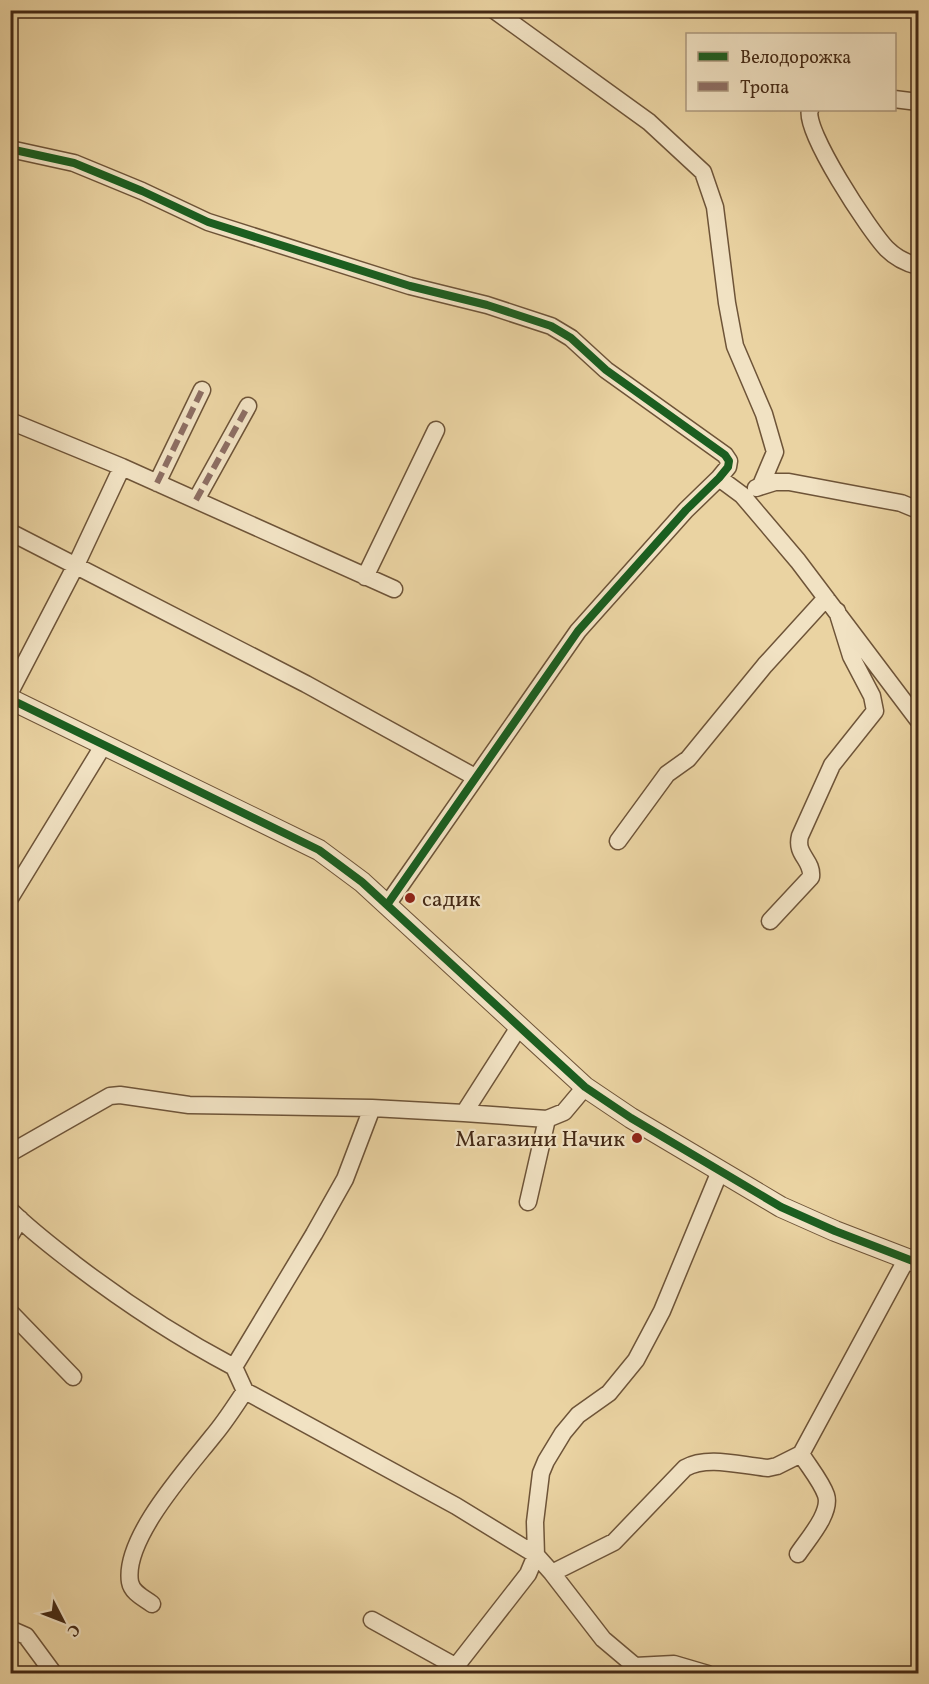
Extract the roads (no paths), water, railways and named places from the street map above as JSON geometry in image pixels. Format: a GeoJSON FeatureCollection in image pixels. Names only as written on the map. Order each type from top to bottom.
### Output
{"type":"FeatureCollection","features":[{"type":"Feature","properties":{"kind":"street"},"geometry":{"type":"LineString","coordinates":[[494,10],[649,122],[703,172],[715,207],[735,346],[764,414],[775,452],[761,485]]}},
{"type":"Feature","properties":{"kind":"street"},"geometry":{"type":"LineString","coordinates":[[896,99],[918,102]]}},
{"type":"Feature","properties":{"kind":"street"},"geometry":{"type":"LineString","coordinates":[[810,111],[809,124],[827,159],[884,247],[896,257],[918,266]]}},
{"type":"Feature","properties":{"kind":"street"},"geometry":{"type":"LineString","coordinates":[[10,149],[74,163],[208,222],[410,286],[487,305],[551,326],[571,338],[606,370],[725,455],[729,461],[728,467],[719,478],[686,510],[578,631],[475,777],[432,844],[387,905]]}},
{"type":"Feature","properties":{"kind":"street"},"geometry":{"type":"LineString","coordinates":[[157,483],[202,390]]}},
{"type":"Feature","properties":{"kind":"street"},"geometry":{"type":"LineString","coordinates":[[196,500],[248,406]]}},
{"type":"Feature","properties":{"kind":"street"},"geometry":{"type":"LineString","coordinates":[[10,421],[122,467],[394,590]]}},
{"type":"Feature","properties":{"kind":"street"},"geometry":{"type":"LineString","coordinates":[[365,577],[436,429]]}},
{"type":"Feature","properties":{"kind":"street"},"geometry":{"type":"LineString","coordinates":[[10,692],[76,565],[122,467]]}},
{"type":"Feature","properties":{"kind":"street"},"geometry":{"type":"LineString","coordinates":[[719,478],[742,495],[798,561],[918,720]]}},
{"type":"Feature","properties":{"kind":"street"},"geometry":{"type":"LineString","coordinates":[[742,495],[761,485],[775,482],[800,483],[901,504],[918,510]]}},
{"type":"Feature","properties":{"kind":"street"},"geometry":{"type":"LineString","coordinates":[[10,532],[295,679],[475,777]]}},
{"type":"Feature","properties":{"kind":"street"},"geometry":{"type":"LineString","coordinates":[[618,841],[667,774],[688,759],[765,665],[826,598]]}},
{"type":"Feature","properties":{"kind":"street"},"geometry":{"type":"LineString","coordinates":[[770,921],[811,877],[810,866],[799,847],[800,836],[832,765],[875,711],[872,696],[851,656],[837,611]]}},
{"type":"Feature","properties":{"kind":"street"},"geometry":{"type":"LineString","coordinates":[[10,699],[319,850],[362,882],[585,1087],[781,1207],[912,1262],[801,1454],[768,1468],[704,1461],[693,1463],[685,1468],[614,1542],[552,1573]]}},
{"type":"Feature","properties":{"kind":"street"},"geometry":{"type":"LineString","coordinates":[[10,898],[103,746]]}},
{"type":"Feature","properties":{"kind":"street"},"geometry":{"type":"LineString","coordinates":[[464,1113],[519,1027]]}},
{"type":"Feature","properties":{"kind":"street"},"geometry":{"type":"LineString","coordinates":[[10,1153],[110,1096],[120,1095],[189,1105],[372,1108],[547,1119],[564,1112],[585,1087]]}},
{"type":"Feature","properties":{"kind":"street"},"geometry":{"type":"LineString","coordinates":[[234,1367],[345,1179],[372,1108]]}},
{"type":"Feature","properties":{"kind":"street"},"geometry":{"type":"LineString","coordinates":[[528,1202],[547,1119]]}},
{"type":"Feature","properties":{"kind":"street"},"geometry":{"type":"LineString","coordinates":[[372,1620],[453,1670],[528,1574],[536,1556],[535,1522],[541,1473],[546,1461],[563,1433],[578,1415],[609,1393],[636,1360],[662,1311],[720,1171]]}},
{"type":"Feature","properties":{"kind":"street"},"geometry":{"type":"LineString","coordinates":[[10,1236],[15,1215],[99,1283],[173,1334],[234,1367],[245,1391],[456,1506],[536,1556],[603,1639],[636,1670],[674,1664],[708,1674]]}},
{"type":"Feature","properties":{"kind":"street"},"geometry":{"type":"LineString","coordinates":[[10,1312],[73,1377]]}},
{"type":"Feature","properties":{"kind":"street"},"geometry":{"type":"LineString","coordinates":[[152,1604],[134,1591],[130,1582],[131,1565],[140,1535],[177,1480],[215,1435],[245,1391]]}},
{"type":"Feature","properties":{"kind":"street"},"geometry":{"type":"LineString","coordinates":[[798,1554],[824,1515],[827,1504],[826,1495],[801,1454]]}},
{"type":"Feature","properties":{"kind":"street"},"geometry":{"type":"LineString","coordinates":[[10,1629],[26,1636],[54,1674]]}},
{"type":"Feature","properties":{"kind":"place","name":"садик"},"geometry":{"type":"Point","coordinates":[410,898]}},
{"type":"Feature","properties":{"kind":"place","name":"Магазини Начик"},"geometry":{"type":"Point","coordinates":[637,1138]}}]}
